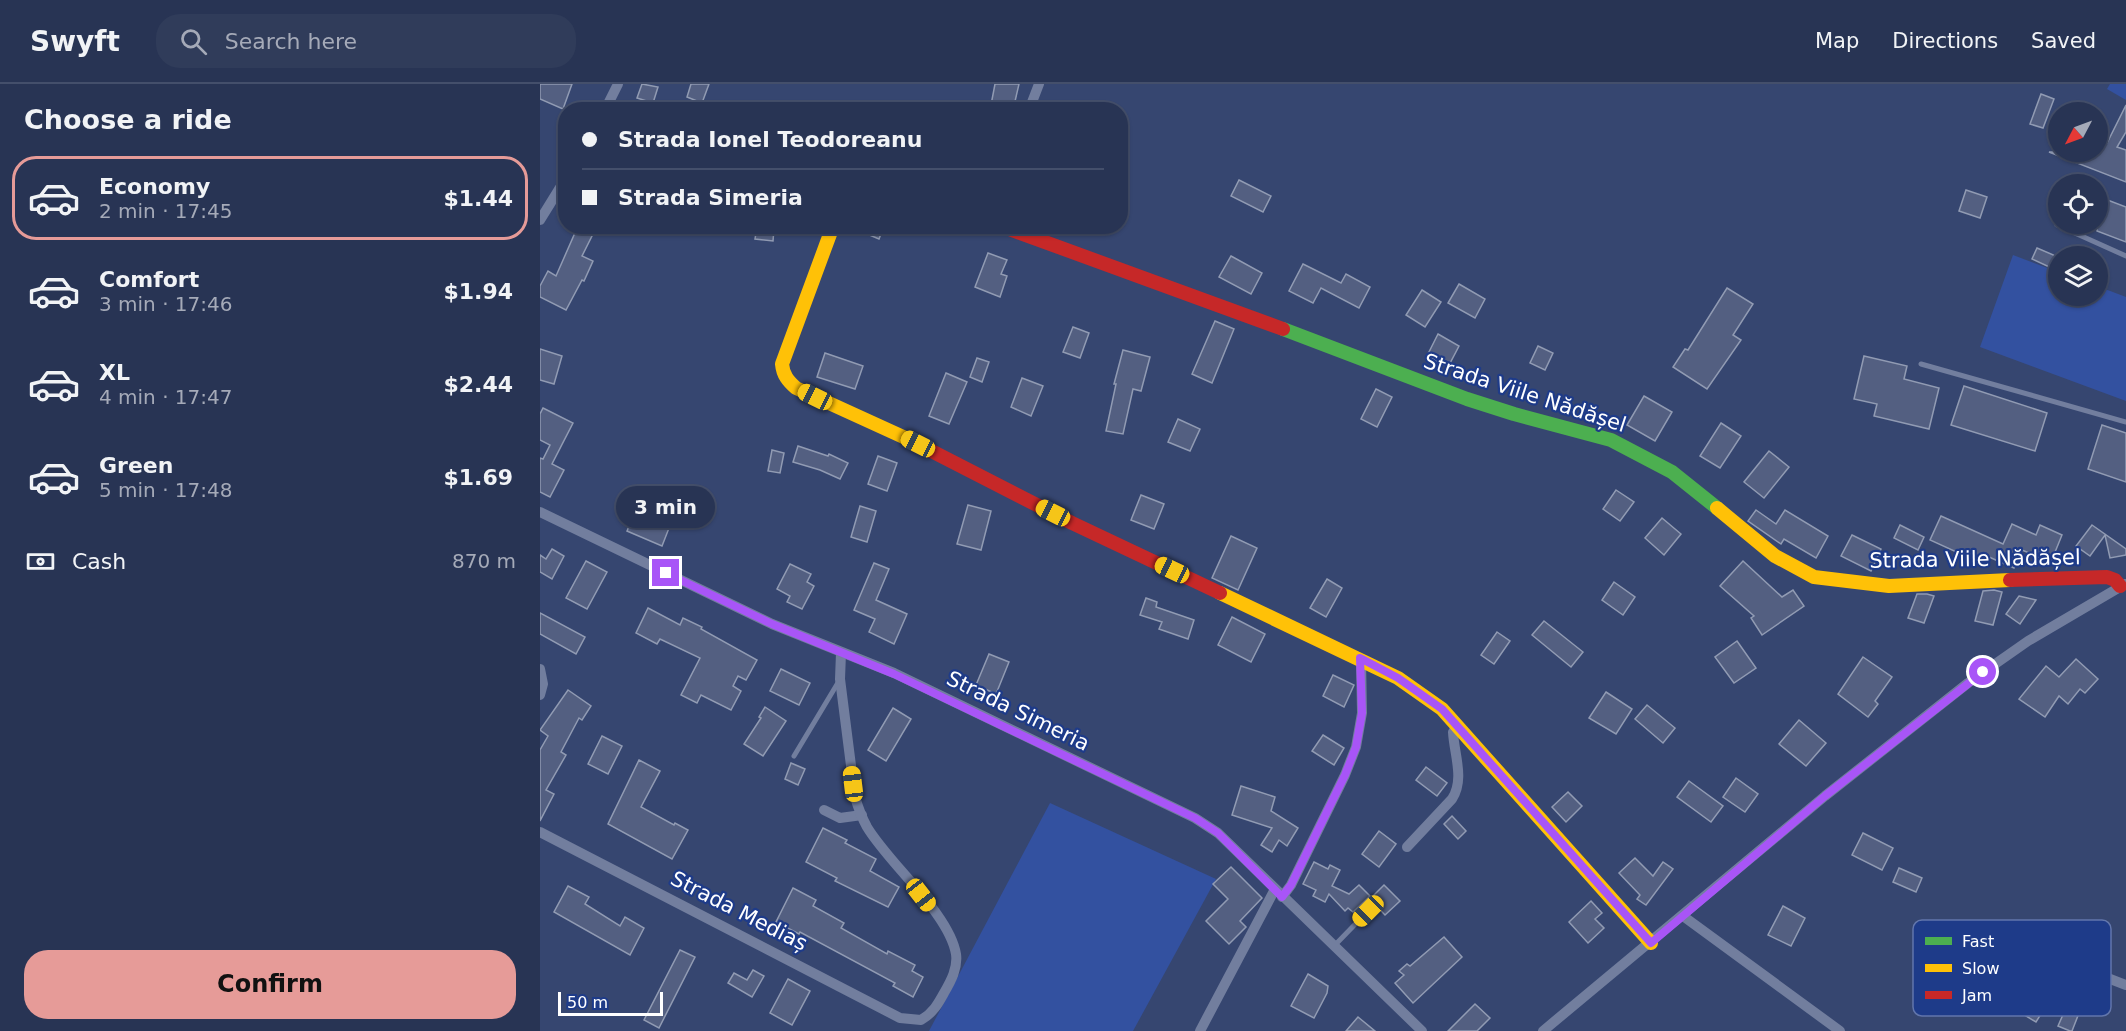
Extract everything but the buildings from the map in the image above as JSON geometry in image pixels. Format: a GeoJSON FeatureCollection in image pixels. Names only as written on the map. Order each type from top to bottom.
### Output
{"type":"FeatureCollection","features":[{"type":"Feature","properties":{"kind":"street"},"geometry":{"type":"LineString","coordinates":[[609,102],[618,84]]}},
{"type":"Feature","properties":{"kind":"street"},"geometry":{"type":"LineString","coordinates":[[1032,102],[1039,84]]}},
{"type":"Feature","properties":{"kind":"street"},"geometry":{"type":"LineString","coordinates":[[540,220],[558,191]]}},
{"type":"Feature","properties":{"kind":"street"},"geometry":{"type":"LineString","coordinates":[[830,234],[782,364],[782,372],[786,380],[815,397],[898,434],[1072,523],[1360,658],[1422,693],[1442,709],[1651,943]]}},
{"type":"Feature","properties":{"kind":"street","name":"Strada Viile Nădășel"},"geometry":{"type":"LineString","coordinates":[[1023,234],[1467,399],[1611,440],[1672,472],[1775,556],[1814,577],[1889,586],[2107,577],[2123,585]]}},
{"type":"Feature","properties":{"kind":"street","name":"Strada Simeria"},"geometry":{"type":"LineString","coordinates":[[542,517],[772,624],[904,678],[1195,818],[1218,833],[1422,1031]]}},
{"type":"Feature","properties":{"kind":"street"},"geometry":{"type":"LineString","coordinates":[[1544,1031],[1825,796],[1968,683],[2028,641],[2123,585]]}},
{"type":"Feature","properties":{"kind":"street"},"geometry":{"type":"LineString","coordinates":[[841,653],[840,679],[855,797],[876,840],[934,911],[956,954],[956,967],[952,978],[935,1009],[922,1026]]}},
{"type":"Feature","properties":{"kind":"street"},"geometry":{"type":"LineString","coordinates":[[1200,1031],[1278,893],[1291,885],[1345,775],[1356,747],[1362,713],[1360,658]]}},
{"type":"Feature","properties":{"kind":"street"},"geometry":{"type":"LineString","coordinates":[[540,669],[543,684],[540,695]]}},
{"type":"Feature","properties":{"kind":"street"},"geometry":{"type":"LineString","coordinates":[[1407,847],[1457,791],[1458,766],[1453,732],[1457,727]]}},
{"type":"Feature","properties":{"kind":"street"},"geometry":{"type":"LineString","coordinates":[[824,810],[840,818],[862,815]]}},
{"type":"Feature","properties":{"kind":"street","name":"Strada Mediaș"},"geometry":{"type":"LineString","coordinates":[[540,832],[900,1018],[922,1026]]}},
{"type":"Feature","properties":{"kind":"street"},"geometry":{"type":"LineString","coordinates":[[1683,916],[1840,1031]]}},
{"type":"Feature","properties":{"kind":"street"},"geometry":{"type":"LineString","coordinates":[[2111,980],[2126,986]]}},
{"type":"Feature","properties":{"kind":"lane"},"geometry":{"type":"LineString","coordinates":[[2077,234],[2126,256]]}},
{"type":"Feature","properties":{"kind":"lane"},"geometry":{"type":"LineString","coordinates":[[1921,364],[2126,422]]}},
{"type":"Feature","properties":{"kind":"lane"},"geometry":{"type":"LineString","coordinates":[[794,756],[840,679]]}},
{"type":"Feature","properties":{"kind":"lane"},"geometry":{"type":"LineString","coordinates":[[1335,945],[1368,911]]}},
{"type":"Feature","properties":{"kind":"shaded area"},"geometry":{"type":"Polygon","coordinates":[[[2110,84],[2126,84],[2126,100],[2107,89],[2110,84]]]}},
{"type":"Feature","properties":{"kind":"shaded area"},"geometry":{"type":"Polygon","coordinates":[[[2013,255],[2048,268],[2048,306],[2108,306],[2108,290],[2126,297],[2126,401],[1980,347],[2013,255]]]}},
{"type":"Feature","properties":{"kind":"shaded area"},"geometry":{"type":"Polygon","coordinates":[[[1050,803],[1216,879],[1133,1031],[929,1031],[1050,803]]]}},
{"type":"Feature","properties":{"kind":"traffic: fast"},"geometry":{"type":"LineString","coordinates":[[1283,329],[1467,399],[1611,440],[1672,472],[1717,508]]}},
{"type":"Feature","properties":{"kind":"traffic: slow"},"geometry":{"type":"LineString","coordinates":[[830,234],[782,364],[783,371],[796,388],[910,440]]}},
{"type":"Feature","properties":{"kind":"traffic: slow"},"geometry":{"type":"LineString","coordinates":[[1717,508],[1775,556],[1814,577],[1889,586],[2010,580]]}},
{"type":"Feature","properties":{"kind":"traffic: slow"},"geometry":{"type":"LineString","coordinates":[[1220,593],[1398,678],[1442,709],[1651,943]]}},
{"type":"Feature","properties":{"kind":"traffic: jam"},"geometry":{"type":"LineString","coordinates":[[1023,234],[1283,329]]}},
{"type":"Feature","properties":{"kind":"traffic: jam"},"geometry":{"type":"LineString","coordinates":[[910,440],[1072,523],[1220,593]]}},
{"type":"Feature","properties":{"kind":"traffic: jam"},"geometry":{"type":"LineString","coordinates":[[2010,580],[2107,577],[2115,580],[2120,586]]}},
{"type":"Feature","properties":{"kind":"route"},"geometry":{"type":"LineString","coordinates":[[666,573],[772,624],[894,674],[1195,818],[1218,833],[1282,897],[1291,885],[1345,775],[1356,747],[1362,713],[1360,658],[1398,678],[1442,709],[1651,943],[1825,796],[1983,672]]}}]}
